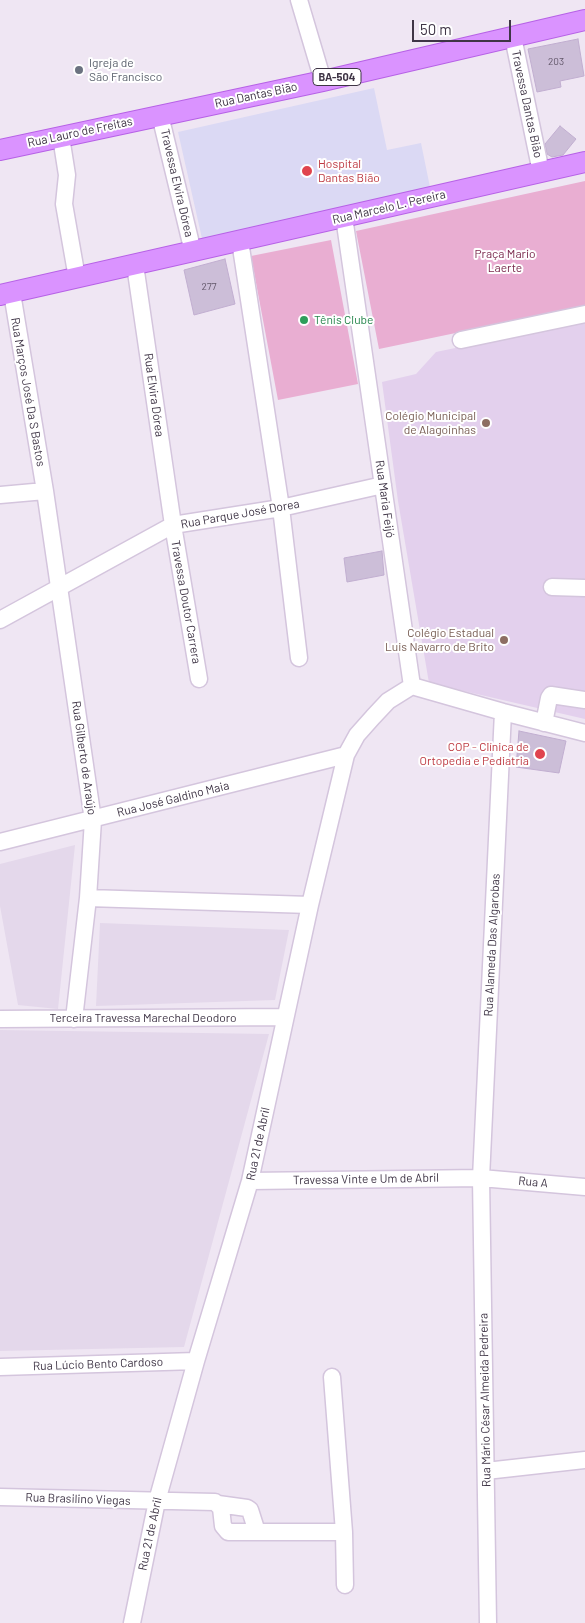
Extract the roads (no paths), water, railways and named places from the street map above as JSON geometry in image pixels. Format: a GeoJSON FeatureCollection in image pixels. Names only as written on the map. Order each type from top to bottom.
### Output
{"type":"FeatureCollection","features":[{"type":"Feature","properties":{"kind":"main road","name":"Rua Dantas Bião"},"geometry":{"type":"LineString","coordinates":[[160,115],[323,81],[585,20]]}},
{"type":"Feature","properties":{"kind":"main road","name":"Rua Lauro de Freitas"},"geometry":{"type":"LineString","coordinates":[[0,150],[160,115]]}},
{"type":"Feature","properties":{"kind":"main road","name":"Rua Marcelo L. Pereira"},"geometry":{"type":"LineString","coordinates":[[193,252],[585,162]]}},
{"type":"Feature","properties":{"kind":"main road"},"geometry":{"type":"LineString","coordinates":[[6,294],[193,252]]}},
{"type":"Feature","properties":{"kind":"street"},"geometry":{"type":"LineString","coordinates":[[299,0],[323,81]]}},
{"type":"Feature","properties":{"kind":"street","name":"Travessa Dantas Bião"},"geometry":{"type":"LineString","coordinates":[[513,36],[541,172]]}},
{"type":"Feature","properties":{"kind":"street","name":"Travessa Elvira Dórea"},"geometry":{"type":"LineString","coordinates":[[160,115],[193,252]]}},
{"type":"Feature","properties":{"kind":"street"},"geometry":{"type":"LineString","coordinates":[[60,137],[67,175],[64,204],[77,278]]}},
{"type":"Feature","properties":{"kind":"street","name":"Rua Maria Feijó"},"geometry":{"type":"LineString","coordinates":[[344,217],[412,686]]}},
{"type":"Feature","properties":{"kind":"street"},"geometry":{"type":"LineString","coordinates":[[240,241],[281,508],[299,658]]}},
{"type":"Feature","properties":{"kind":"street","name":"Rua Elvira Dórea"},"geometry":{"type":"LineString","coordinates":[[135,265],[173,525]]}},
{"type":"Feature","properties":{"kind":"street","name":"Rua Marços José Da S Bastos"},"geometry":{"type":"LineString","coordinates":[[6,294],[45,491],[59,586]]}},
{"type":"Feature","properties":{"kind":"street"},"geometry":{"type":"LineString","coordinates":[[461,340],[585,314]]}},
{"type":"Feature","properties":{"kind":"street","name":"Rua Parque José Dorea"},"geometry":{"type":"LineString","coordinates":[[0,620],[173,525],[281,508],[383,485]]}},
{"type":"Feature","properties":{"kind":"street"},"geometry":{"type":"LineString","coordinates":[[0,495],[45,491]]}},
{"type":"Feature","properties":{"kind":"street","name":"Travessa Doutor Carrera"},"geometry":{"type":"LineString","coordinates":[[173,525],[199,679]]}},
{"type":"Feature","properties":{"kind":"street","name":"Rua Gilberto de Araújo"},"geometry":{"type":"LineString","coordinates":[[59,586],[93,820],[88,898],[74,1019]]}},
{"type":"Feature","properties":{"kind":"street"},"geometry":{"type":"LineString","coordinates":[[552,587],[585,588]]}},
{"type":"Feature","properties":{"kind":"street"},"geometry":{"type":"LineString","coordinates":[[412,686],[585,733]]}},
{"type":"Feature","properties":{"kind":"street","name":"Rua 21 de Abril"},"geometry":{"type":"LineString","coordinates":[[132,1623],[157,1501],[196,1361],[250,1181],[310,905],[346,754],[358,735],[388,701],[412,686]]}},
{"type":"Feature","properties":{"kind":"street"},"geometry":{"type":"LineString","coordinates":[[544,723],[549,698],[552,695],[585,700]]}},
{"type":"Feature","properties":{"kind":"street","name":"Rua Alameda Das Algarobas"},"geometry":{"type":"LineString","coordinates":[[481,1178],[504,712]]}},
{"type":"Feature","properties":{"kind":"street","name":"Rua José Galdino Maia"},"geometry":{"type":"LineString","coordinates":[[0,842],[93,820],[346,754]]}},
{"type":"Feature","properties":{"kind":"street"},"geometry":{"type":"LineString","coordinates":[[88,898],[310,905]]}},
{"type":"Feature","properties":{"kind":"street","name":"Terceira Travessa Marechal Deodoro"},"geometry":{"type":"LineString","coordinates":[[1,1014],[74,1019],[285,1017]]}},
{"type":"Feature","properties":{"kind":"street","name":"Travessa Vinte e Um de Abril"},"geometry":{"type":"LineString","coordinates":[[250,1181],[481,1178]]}},
{"type":"Feature","properties":{"kind":"street","name":"Rua A"},"geometry":{"type":"LineString","coordinates":[[481,1178],[585,1187]]}},
{"type":"Feature","properties":{"kind":"street","name":"Rua Mário César Almeida Pedreira"},"geometry":{"type":"LineString","coordinates":[[481,1178],[488,1623]]}},
{"type":"Feature","properties":{"kind":"street","name":"Rua Lúcio Bento Cardoso"},"geometry":{"type":"LineString","coordinates":[[0,1366],[196,1361]]}},
{"type":"Feature","properties":{"kind":"street"},"geometry":{"type":"LineString","coordinates":[[332,1377],[344,1532],[345,1586]]}},
{"type":"Feature","properties":{"kind":"street"},"geometry":{"type":"LineString","coordinates":[[486,1471],[585,1460]]}},
{"type":"Feature","properties":{"kind":"street","name":"Rua Brasilino Viegas"},"geometry":{"type":"LineString","coordinates":[[0,1497],[215,1502],[250,1510],[257,1532]]}},
{"type":"Feature","properties":{"kind":"street"},"geometry":{"type":"LineString","coordinates":[[218,1504],[221,1508],[224,1530],[228,1532],[344,1532]]}},
{"type":"Feature","properties":{"kind":"place","name":"Igreja de São Francisco"},"geometry":{"type":"Point","coordinates":[79,70]}},
{"type":"Feature","properties":{"kind":"place","name":"Hospital Dantas Bião"},"geometry":{"type":"Point","coordinates":[307,171]}},
{"type":"Feature","properties":{"kind":"place","name":"Tênis Clube"},"geometry":{"type":"Point","coordinates":[304,320]}},
{"type":"Feature","properties":{"kind":"place","name":"Colégio Municipal de Alagoinhas"},"geometry":{"type":"Point","coordinates":[486,423]}},
{"type":"Feature","properties":{"kind":"place","name":"Colégio Estadual Luis Navarro de Brito"},"geometry":{"type":"Point","coordinates":[504,640]}},
{"type":"Feature","properties":{"kind":"place","name":"COP - Clínica de Ortopedia e Pediatria"},"geometry":{"type":"Point","coordinates":[540,754]}},
{"type":"Feature","properties":{"kind":"park label","name":"Praça Mario Laerte"},"geometry":{"type":"Point","coordinates":[505,261]}}]}
